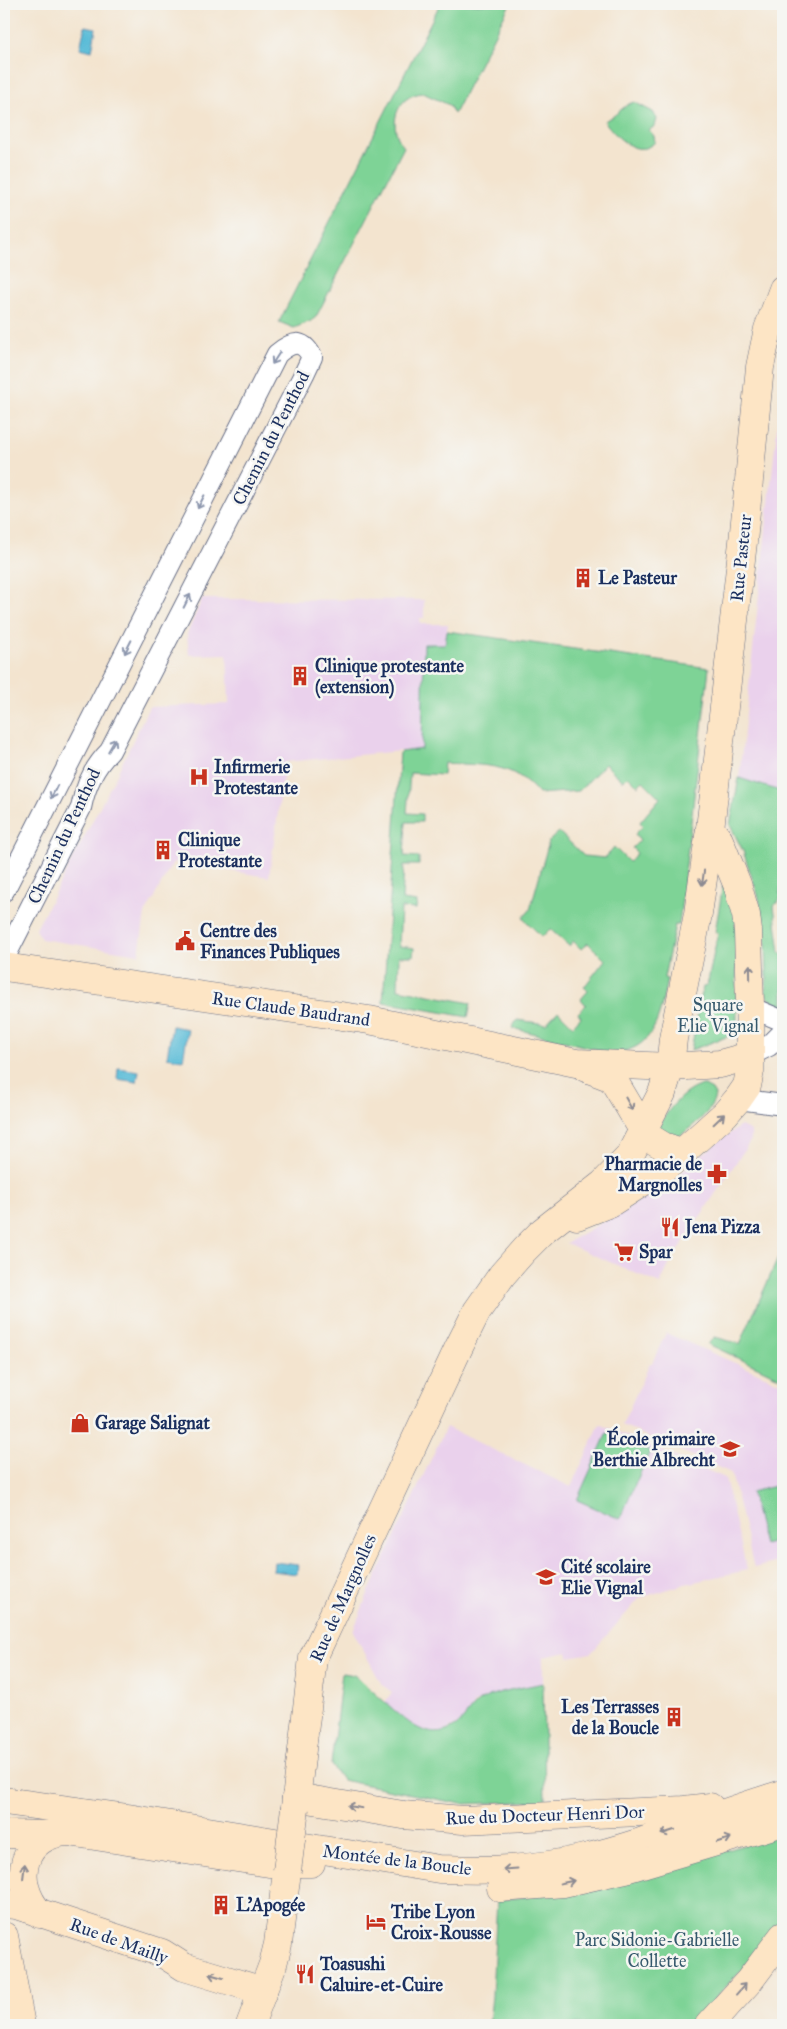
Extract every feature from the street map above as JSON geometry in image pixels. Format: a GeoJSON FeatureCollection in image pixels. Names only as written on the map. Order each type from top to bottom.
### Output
{"type":"FeatureCollection","features":[{"type":"Feature","properties":{"kind":"street","name":"Rue Pasteur"},"geometry":{"type":"LineString","coordinates":[[670,1067],[673,1039],[698,914],[710,829],[744,542],[760,367],[768,329],[783,289]]}},
{"type":"Feature","properties":{"kind":"street","name":"Chemin du Penthod"},"geometry":{"type":"LineString","coordinates":[[4,891],[277,354],[287,345],[298,344],[307,347],[312,357],[304,374],[114,744],[100,761],[85,791],[81,808],[4,959]]}},
{"type":"Feature","properties":{"kind":"street"},"geometry":{"type":"LineString","coordinates":[[710,829],[719,840],[737,884],[746,915],[749,951],[749,1056]]}},
{"type":"Feature","properties":{"kind":"street","name":"Rue Claude Baudrand"},"geometry":{"type":"LineString","coordinates":[[4,967],[369,1020],[576,1063],[670,1067]]}},
{"type":"Feature","properties":{"kind":"street"},"geometry":{"type":"LineString","coordinates":[[750,1007],[783,1022]]}},
{"type":"Feature","properties":{"kind":"street"},"geometry":{"type":"LineString","coordinates":[[670,1067],[720,1064],[749,1056],[769,1046],[783,1032]]}},
{"type":"Feature","properties":{"kind":"street","name":"Rue de Margnolles"},"geometry":{"type":"LineString","coordinates":[[558,1220],[580,1215],[610,1203],[654,1176],[684,1153],[738,1099],[747,1086],[750,1071],[749,1056]]}},
{"type":"Feature","properties":{"kind":"street","name":"Rue Claude Baudrand"},"geometry":{"type":"LineString","coordinates":[[576,1063],[612,1078],[643,1130]]}},
{"type":"Feature","properties":{"kind":"street"},"geometry":{"type":"LineString","coordinates":[[662,1093],[679,1089],[704,1079],[720,1064]]}},
{"type":"Feature","properties":{"kind":"street","name":"Rue de Margnolles"},"geometry":{"type":"LineString","coordinates":[[250,2025],[273,1964],[279,1937],[312,1666],[318,1647],[478,1311],[502,1275],[524,1250],[543,1231],[603,1184],[629,1157],[662,1093],[670,1067]]}},
{"type":"Feature","properties":{"kind":"street"},"geometry":{"type":"LineString","coordinates":[[738,1099],[783,1105]]}},
{"type":"Feature","properties":{"kind":"street"},"geometry":{"type":"LineString","coordinates":[[643,1130],[650,1138],[663,1146],[684,1153]]}},
{"type":"Feature","properties":{"kind":"street","name":"Rue du Docteur Henri Dor"},"geometry":{"type":"LineString","coordinates":[[296,1803],[463,1820],[684,1810],[774,1797]]}},
{"type":"Feature","properties":{"kind":"street","name":"Montée de la Boucle"},"geometry":{"type":"LineString","coordinates":[[4,1801],[128,1818],[439,1869],[483,1871],[524,1868],[579,1859],[670,1832],[774,1797]]}},
{"type":"Feature","properties":{"kind":"street","name":"Montée de la Boucle"},"geometry":{"type":"LineString","coordinates":[[4,1810],[41,1814],[446,1884],[502,1888],[564,1884],[625,1869],[783,1822]]}},
{"type":"Feature","properties":{"kind":"street"},"geometry":{"type":"LineString","coordinates":[[4,1834],[50,1835],[69,1832],[269,1863],[328,1863]]}},
{"type":"Feature","properties":{"kind":"street"},"geometry":{"type":"LineString","coordinates":[[40,1914],[26,1894],[23,1875],[26,1858],[32,1849],[50,1835]]}},
{"type":"Feature","properties":{"kind":"street","name":"Rue de Mailly"},"geometry":{"type":"LineString","coordinates":[[4,1904],[16,1905],[162,1953],[184,1967],[263,1991]]}},
{"type":"Feature","properties":{"kind":"street"},"geometry":{"type":"LineString","coordinates":[[4,1936],[21,2025]]}},
{"type":"Feature","properties":{"kind":"street"},"geometry":{"type":"LineString","coordinates":[[709,2025],[749,1980],[783,1936]]}},
{"type":"Feature","properties":{"kind":"shaded area"},"geometry":{"type":"Polygon","coordinates":[[[783,373],[783,792],[739,778],[783,373]]]}},
{"type":"Feature","properties":{"kind":"shaded area","name":"Infirmerie Protestante"},"geometry":{"type":"Polygon","coordinates":[[[202,599],[424,600],[424,618],[420,618],[420,624],[448,624],[445,644],[424,645],[422,749],[285,762],[269,877],[173,862],[145,914],[139,954],[41,939],[36,929],[116,776],[149,707],[229,704],[227,654],[189,655],[187,634],[202,599]]]}},
{"type":"Feature","properties":{"kind":"shaded area"},"geometry":{"type":"Polygon","coordinates":[[[741,1126],[751,1131],[751,1140],[672,1259],[660,1284],[566,1243],[663,1188],[724,1137],[741,1126]]]}},
{"type":"Feature","properties":{"kind":"shaded area","name":"École primaire Berthie Albrecht"},"geometry":{"type":"Polygon","coordinates":[[[666,1333],[783,1384],[783,1561],[754,1568],[731,1473],[622,1425],[666,1333]]]}},
{"type":"Feature","properties":{"kind":"shaded area","name":"Cité scolaire Elie Vignal"},"geometry":{"type":"Polygon","coordinates":[[[600,1424],[725,1478],[747,1570],[685,1584],[640,1598],[591,1653],[569,1657],[568,1652],[543,1657],[543,1683],[484,1698],[474,1704],[464,1719],[443,1732],[430,1732],[412,1726],[385,1702],[392,1692],[382,1685],[353,1631],[367,1596],[446,1427],[571,1487],[600,1424]]]}},
{"type":"Feature","properties":{"kind":"green space"},"geometry":{"type":"Polygon","coordinates":[[[440,4],[510,4],[454,114],[449,105],[423,93],[413,95],[400,106],[395,122],[396,131],[404,147],[316,317],[294,328],[279,322],[440,4]]]}},
{"type":"Feature","properties":{"kind":"green space"},"geometry":{"type":"Polygon","coordinates":[[[634,102],[653,112],[657,119],[655,126],[649,130],[654,136],[655,142],[648,147],[634,147],[627,144],[605,122],[634,102]]]}},
{"type":"Feature","properties":{"kind":"green space"},"geometry":{"type":"Polygon","coordinates":[[[447,631],[709,668],[679,925],[675,925],[664,978],[667,979],[658,1018],[647,1038],[638,1046],[626,1051],[611,1053],[512,1028],[517,1020],[546,1024],[558,1011],[573,1026],[581,1017],[578,1013],[586,1005],[581,999],[588,991],[584,987],[605,960],[588,943],[581,949],[573,941],[569,946],[550,929],[542,937],[523,918],[530,910],[549,841],[559,832],[584,856],[605,858],[614,847],[629,862],[637,853],[632,848],[640,840],[635,834],[643,826],[640,822],[660,798],[643,781],[638,786],[628,776],[623,781],[605,764],[579,791],[539,794],[529,783],[507,770],[484,765],[444,763],[443,775],[410,773],[407,813],[422,814],[422,822],[406,822],[404,856],[419,857],[419,865],[404,865],[402,900],[417,902],[416,909],[401,908],[399,946],[414,948],[413,956],[399,956],[398,989],[471,1003],[468,1017],[383,1002],[400,752],[422,749],[424,644],[445,644],[447,631]]]}},
{"type":"Feature","properties":{"kind":"green space"},"geometry":{"type":"Polygon","coordinates":[[[739,778],[783,792],[783,888],[779,893],[783,896],[774,906],[780,953],[783,953],[783,1007],[774,1003],[766,995],[766,944],[759,898],[743,851],[730,825],[739,778]]]}},
{"type":"Feature","properties":{"kind":"green space","name":"Square Elie Vignal"},"geometry":{"type":"Polygon","coordinates":[[[723,885],[736,910],[737,1033],[691,1050],[703,987],[707,986],[718,933],[715,932],[723,885]]]}},
{"type":"Feature","properties":{"kind":"green space"},"geometry":{"type":"Polygon","coordinates":[[[703,1085],[712,1090],[715,1095],[706,1113],[678,1138],[660,1131],[659,1125],[677,1101],[689,1091],[703,1085]]]}},
{"type":"Feature","properties":{"kind":"green space"},"geometry":{"type":"Polygon","coordinates":[[[783,1247],[783,1379],[708,1344],[715,1337],[740,1344],[783,1247]]]}},
{"type":"Feature","properties":{"kind":"green space"},"geometry":{"type":"Polygon","coordinates":[[[607,1433],[650,1451],[620,1519],[577,1500],[607,1433]]]}},
{"type":"Feature","properties":{"kind":"green space"},"geometry":{"type":"Polygon","coordinates":[[[783,1484],[783,1540],[764,1545],[751,1492],[783,1484]]]}},
{"type":"Feature","properties":{"kind":"green space"},"geometry":{"type":"Polygon","coordinates":[[[342,1673],[354,1675],[410,1723],[427,1732],[436,1733],[456,1726],[475,1705],[489,1696],[543,1683],[545,1801],[461,1804],[342,1780],[331,1765],[342,1673]]]}},
{"type":"Feature","properties":{"kind":"green space","name":"Parc Sidonie-Gabrielle Collette"},"geometry":{"type":"Polygon","coordinates":[[[783,1833],[783,1917],[743,1969],[689,2025],[489,2025],[497,1900],[600,1889],[783,1833]]]}},
{"type":"Feature","properties":{"kind":"water"},"geometry":{"type":"Polygon","coordinates":[[[85,26],[96,28],[92,51],[80,48],[85,26]]]}},
{"type":"Feature","properties":{"kind":"water"},"geometry":{"type":"Polygon","coordinates":[[[172,1026],[188,1029],[183,1060],[167,1057],[172,1026]]]}},
{"type":"Feature","properties":{"kind":"water"},"geometry":{"type":"Polygon","coordinates":[[[118,1068],[139,1071],[137,1082],[117,1079],[118,1068]]]}},
{"type":"Feature","properties":{"kind":"water"},"geometry":{"type":"Polygon","coordinates":[[[274,1562],[298,1565],[297,1574],[273,1571],[274,1562]]]}},
{"type":"Feature","properties":{"kind":"place","name":"Le Pasteur"},"geometry":{"type":"Point","coordinates":[583,578]}},
{"type":"Feature","properties":{"kind":"place","name":"Clinique protestante (extension)"},"geometry":{"type":"Point","coordinates":[300,676]}},
{"type":"Feature","properties":{"kind":"place","name":"Infirmerie Protestante"},"geometry":{"type":"Point","coordinates":[199,777]}},
{"type":"Feature","properties":{"kind":"place","name":"Clinique Protestante"},"geometry":{"type":"Point","coordinates":[163,850]}},
{"type":"Feature","properties":{"kind":"place","name":"Centre des Finances Publiques"},"geometry":{"type":"Point","coordinates":[185,941]}},
{"type":"Feature","properties":{"kind":"place","name":"Pharmacie de Margnolles"},"geometry":{"type":"Point","coordinates":[717,1174]}},
{"type":"Feature","properties":{"kind":"place","name":"Jena Pizza"},"geometry":{"type":"Point","coordinates":[670,1227]}},
{"type":"Feature","properties":{"kind":"place","name":"Spar"},"geometry":{"type":"Point","coordinates":[624,1252]}},
{"type":"Feature","properties":{"kind":"place","name":"Garage Salignat"},"geometry":{"type":"Point","coordinates":[80,1423]}},
{"type":"Feature","properties":{"kind":"place","name":"École primaire Berthie Albrecht"},"geometry":{"type":"Point","coordinates":[730,1449]}},
{"type":"Feature","properties":{"kind":"place","name":"Cité scolaire Elie Vignal"},"geometry":{"type":"Point","coordinates":[546,1577]}},
{"type":"Feature","properties":{"kind":"place","name":"Les Terrasses de la Boucle"},"geometry":{"type":"Point","coordinates":[674,1717]}},
{"type":"Feature","properties":{"kind":"place","name":"L'Apogée"},"geometry":{"type":"Point","coordinates":[221,1905]}},
{"type":"Feature","properties":{"kind":"place","name":"Tribe Lyon Croix-Rousse"},"geometry":{"type":"Point","coordinates":[376,1922]}},
{"type":"Feature","properties":{"kind":"place","name":"Toasushi Caluire-et-Cuire"},"geometry":{"type":"Point","coordinates":[305,1974]}}]}
